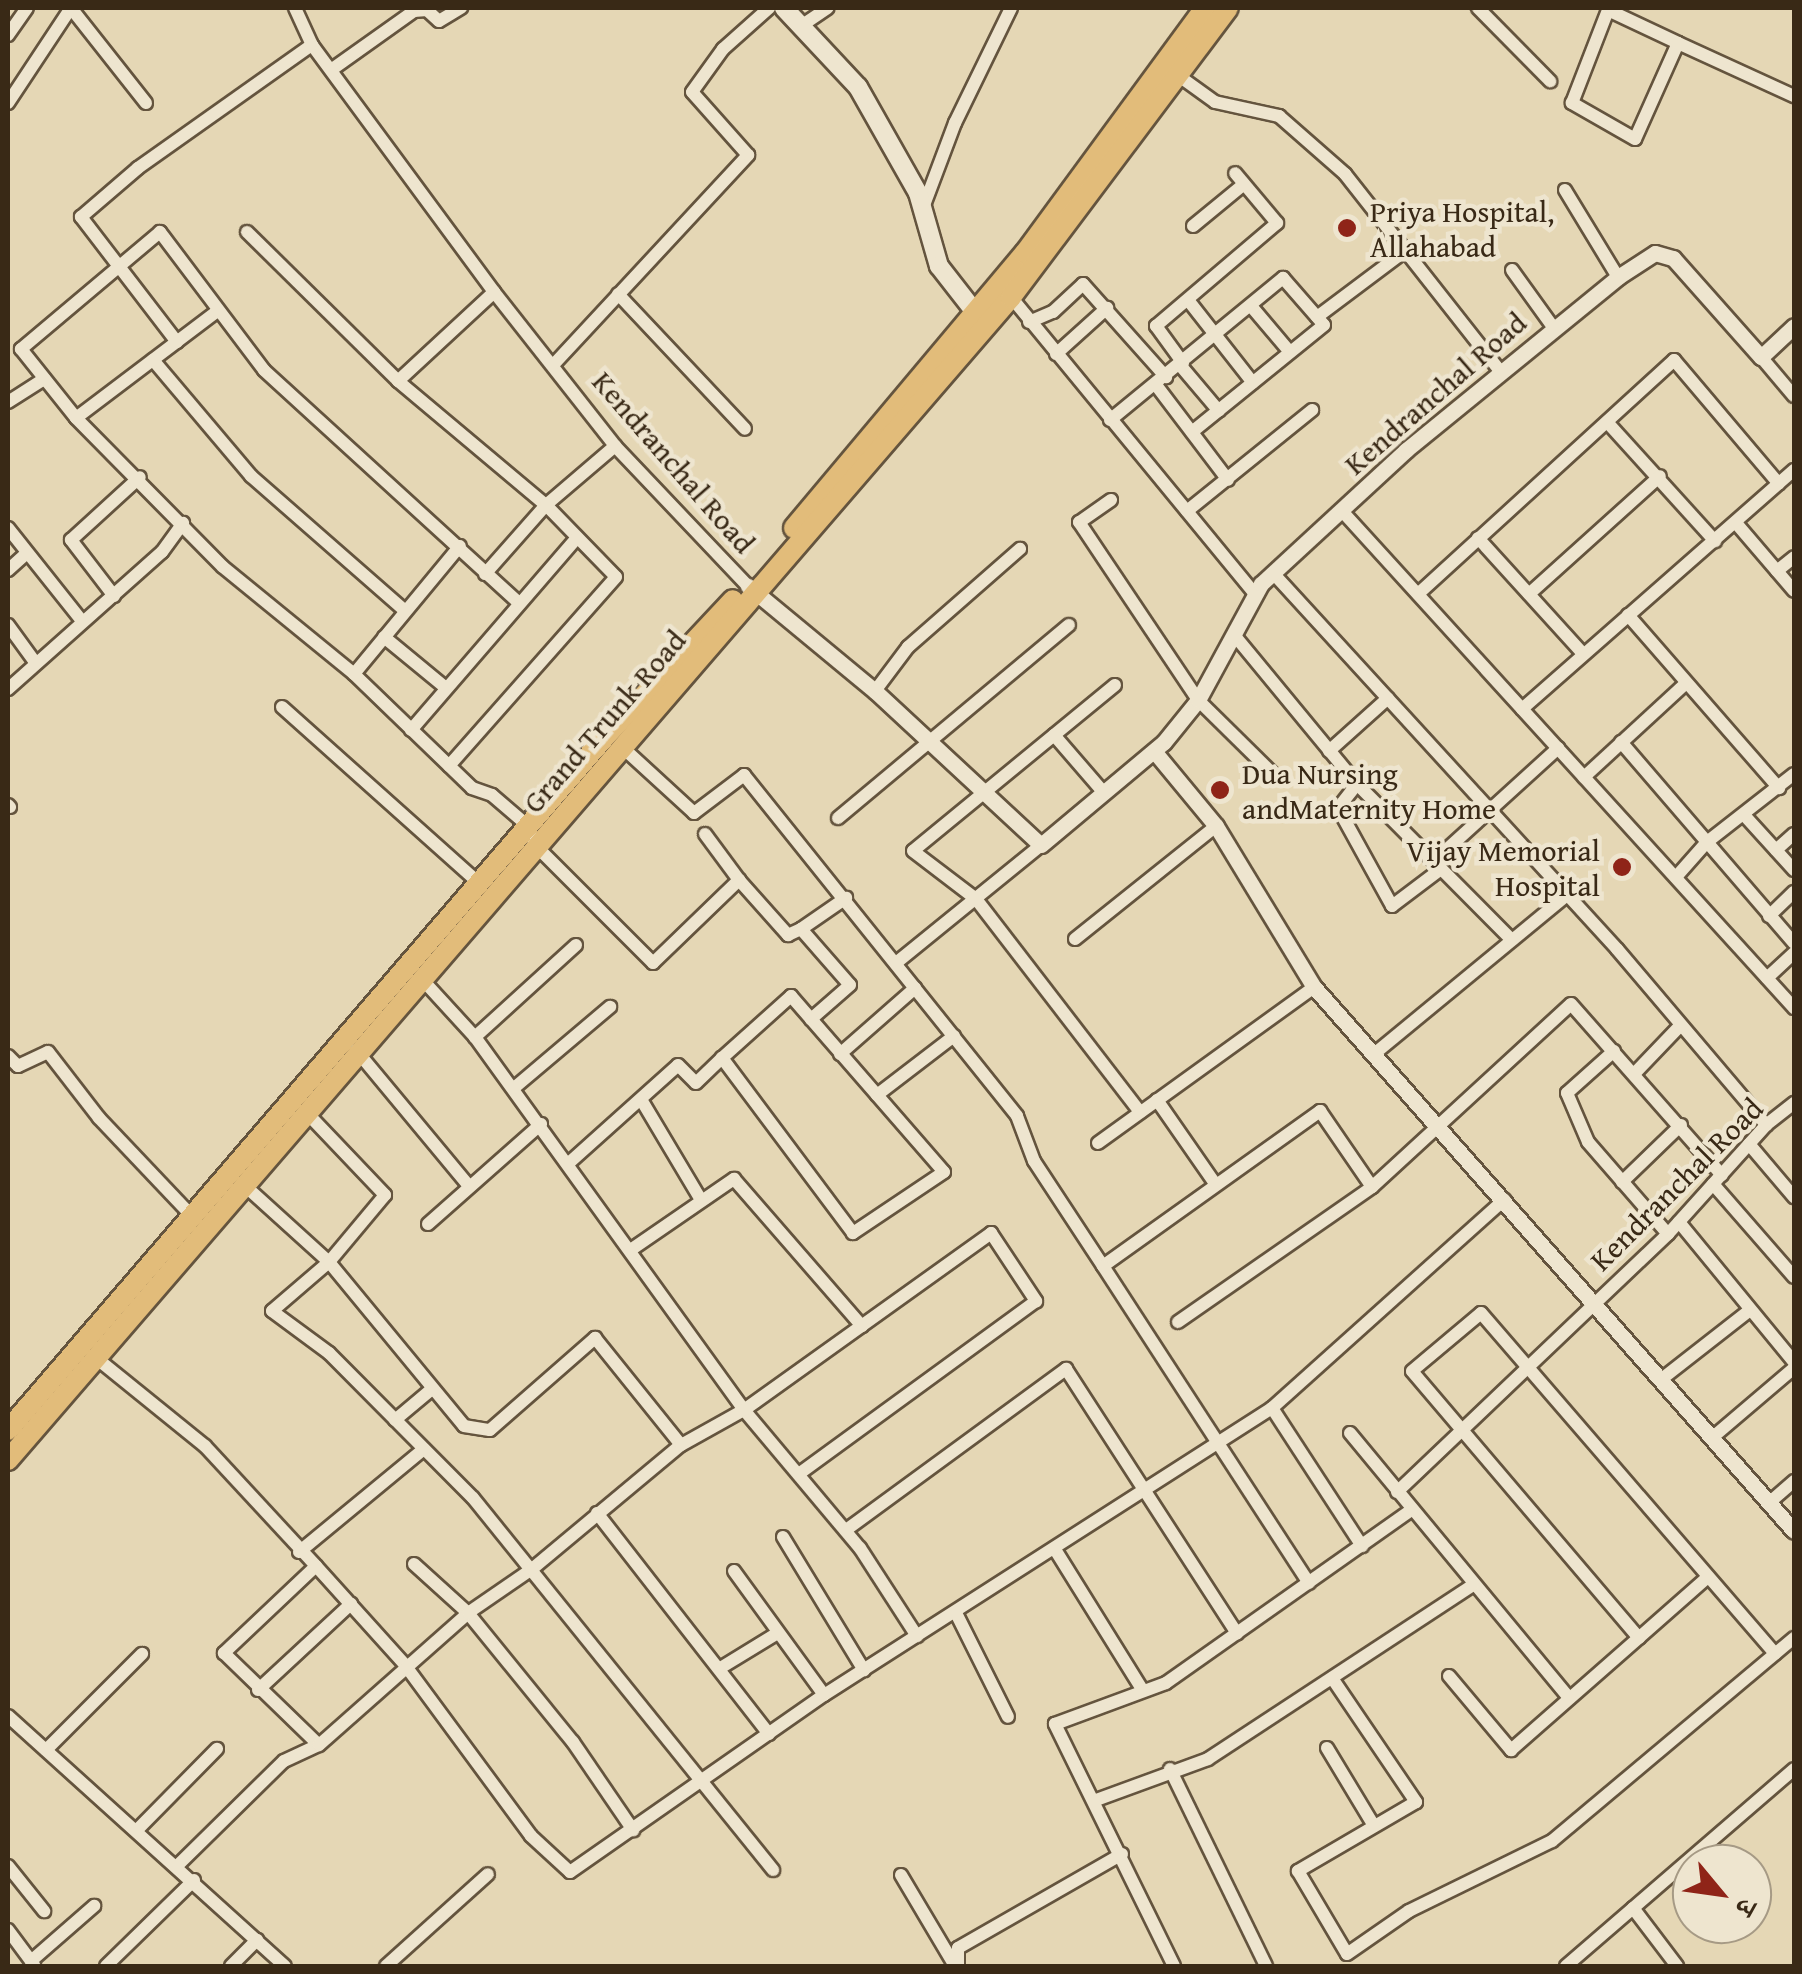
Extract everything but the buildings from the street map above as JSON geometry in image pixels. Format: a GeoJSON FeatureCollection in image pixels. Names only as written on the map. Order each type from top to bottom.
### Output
{"type":"FeatureCollection","features":[{"type":"Feature","properties":{"kind":"highway","name":"Grand Trunk Road"},"geometry":{"type":"LineString","coordinates":[[8,1460],[420,976],[675,656],[753,588],[1012,297],[1114,164],[1204,8]]}},
{"type":"Feature","properties":{"kind":"highway","name":"Grand Trunk Road"},"geometry":{"type":"LineString","coordinates":[[8,1430],[478,882],[531,836],[621,746],[1025,253],[1168,68],[1228,8]]}},
{"type":"Feature","properties":{"kind":"main road"},"geometry":{"type":"LineString","coordinates":[[784,8],[858,87],[923,208],[939,266],[974,312]]}},
{"type":"Feature","properties":{"kind":"street"},"geometry":{"type":"LineString","coordinates":[[8,34],[27,8]]}},
{"type":"Feature","properties":{"kind":"street","name":"Kendranchal Road"},"geometry":{"type":"LineString","coordinates":[[295,8],[312,45],[494,292],[555,363],[616,446],[753,588],[875,692],[1041,844]]}},
{"type":"Feature","properties":{"kind":"street"},"geometry":{"type":"LineString","coordinates":[[331,70],[414,11],[427,10],[439,21],[461,8]]}},
{"type":"Feature","properties":{"kind":"street"},"geometry":{"type":"LineString","coordinates":[[555,363],[748,155],[692,92],[723,50],[768,8]]}},
{"type":"Feature","properties":{"kind":"street"},"geometry":{"type":"LineString","coordinates":[[802,26],[828,8]]}},
{"type":"Feature","properties":{"kind":"street"},"geometry":{"type":"LineString","coordinates":[[923,208],[955,122],[1010,8]]}},
{"type":"Feature","properties":{"kind":"street"},"geometry":{"type":"LineString","coordinates":[[1478,8],[1550,80]]}},
{"type":"Feature","properties":{"kind":"street"},"geometry":{"type":"LineString","coordinates":[[8,103],[70,9],[146,103]]}},
{"type":"Feature","properties":{"kind":"street"},"geometry":{"type":"LineString","coordinates":[[1678,43],[1635,139],[1572,103],[1608,10],[1794,96]]}},
{"type":"Feature","properties":{"kind":"street"},"geometry":{"type":"LineString","coordinates":[[177,342],[116,270],[81,217],[138,168],[312,45]]}},
{"type":"Feature","properties":{"kind":"street"},"geometry":{"type":"LineString","coordinates":[[1168,68],[1216,102],[1279,116],[1345,174],[1500,372]]}},
{"type":"Feature","properties":{"kind":"street"},"geometry":{"type":"LineString","coordinates":[[1193,226],[1240,178],[1277,223],[1156,326],[1218,411]]}},
{"type":"Feature","properties":{"kind":"street"},"geometry":{"type":"LineString","coordinates":[[1566,190],[1618,277]]}},
{"type":"Feature","properties":{"kind":"street"},"geometry":{"type":"LineString","coordinates":[[519,602],[264,370],[216,313],[160,232],[21,349],[76,418],[140,477],[222,568],[354,674],[449,766],[531,836],[653,963],[739,880]]}},
{"type":"Feature","properties":{"kind":"street"},"geometry":{"type":"LineString","coordinates":[[247,232],[398,380],[546,506],[616,577],[449,766]]}},
{"type":"Feature","properties":{"kind":"street"},"geometry":{"type":"LineString","coordinates":[[1317,317],[1404,251]]}},
{"type":"Feature","properties":{"kind":"street","name":"Kendranchal Road"},"geometry":{"type":"LineString","coordinates":[[896,963],[1154,751],[1198,700],[1256,594],[1273,573],[1500,372],[1618,277],[1655,253],[1673,258],[1761,357]]}},
{"type":"Feature","properties":{"kind":"street"},"geometry":{"type":"LineString","coordinates":[[1512,270],[1553,328]]}},
{"type":"Feature","properties":{"kind":"street"},"geometry":{"type":"LineString","coordinates":[[1110,420],[1283,278],[1324,324],[1192,432]]}},
{"type":"Feature","properties":{"kind":"street"},"geometry":{"type":"LineString","coordinates":[[1030,322],[1053,312],[1078,283],[1108,308],[1228,480]]}},
{"type":"Feature","properties":{"kind":"street"},"geometry":{"type":"LineString","coordinates":[[398,380],[494,292]]}},
{"type":"Feature","properties":{"kind":"street"},"geometry":{"type":"LineString","coordinates":[[618,294],[745,429]]}},
{"type":"Feature","properties":{"kind":"street"},"geometry":{"type":"LineString","coordinates":[[1012,297],[1256,594]]}},
{"type":"Feature","properties":{"kind":"street"},"geometry":{"type":"LineString","coordinates":[[1188,300],[1253,383]]}},
{"type":"Feature","properties":{"kind":"street"},"geometry":{"type":"LineString","coordinates":[[1251,306],[1290,352]]}},
{"type":"Feature","properties":{"kind":"street"},"geometry":{"type":"LineString","coordinates":[[1056,354],[1108,308]]}},
{"type":"Feature","properties":{"kind":"street"},"geometry":{"type":"LineString","coordinates":[[76,418],[216,313]]}},
{"type":"Feature","properties":{"kind":"street"},"geometry":{"type":"LineString","coordinates":[[1793,324],[1761,357],[1794,396]]}},
{"type":"Feature","properties":{"kind":"street"},"geometry":{"type":"LineString","coordinates":[[153,360],[251,476],[405,611]]}},
{"type":"Feature","properties":{"kind":"street"},"geometry":{"type":"LineString","coordinates":[[1418,594],[1674,360],[1779,484]]}},
{"type":"Feature","properties":{"kind":"street"},"geometry":{"type":"LineString","coordinates":[[8,402],[44,379]]}},
{"type":"Feature","properties":{"kind":"street"},"geometry":{"type":"LineString","coordinates":[[1187,512],[1312,410]]}},
{"type":"Feature","properties":{"kind":"street"},"geometry":{"type":"LineString","coordinates":[[1607,422],[1715,541]]}},
{"type":"Feature","properties":{"kind":"street"},"geometry":{"type":"LineString","coordinates":[[484,574],[546,506],[616,446]]}},
{"type":"Feature","properties":{"kind":"street"},"geometry":{"type":"LineString","coordinates":[[1522,709],[1794,470]]}},
{"type":"Feature","properties":{"kind":"street"},"geometry":{"type":"LineString","coordinates":[[1529,594],[1660,476]]}},
{"type":"Feature","properties":{"kind":"street"},"geometry":{"type":"LineString","coordinates":[[114,596],[71,540],[140,477]]}},
{"type":"Feature","properties":{"kind":"street"},"geometry":{"type":"LineString","coordinates":[[1111,500],[1078,522],[1198,700],[1274,774]]}},
{"type":"Feature","properties":{"kind":"street"},"geometry":{"type":"LineString","coordinates":[[1342,511],[1794,1008]]}},
{"type":"Feature","properties":{"kind":"street"},"geometry":{"type":"LineString","coordinates":[[8,689],[114,596],[183,523]]}},
{"type":"Feature","properties":{"kind":"street"},"geometry":{"type":"LineString","coordinates":[[1736,523],[1794,591]]}},
{"type":"Feature","properties":{"kind":"street"},"geometry":{"type":"LineString","coordinates":[[8,528],[82,621]]}},
{"type":"Feature","properties":{"kind":"street"},"geometry":{"type":"LineString","coordinates":[[411,730],[578,538]]}},
{"type":"Feature","properties":{"kind":"street"},"geometry":{"type":"LineString","coordinates":[[1478,538],[1583,654]]}},
{"type":"Feature","properties":{"kind":"street"},"geometry":{"type":"LineString","coordinates":[[354,674],[460,546]]}},
{"type":"Feature","properties":{"kind":"street"},"geometry":{"type":"LineString","coordinates":[[875,692],[908,647],[1020,548]]}},
{"type":"Feature","properties":{"kind":"street"},"geometry":{"type":"LineString","coordinates":[[8,570],[26,553]]}},
{"type":"Feature","properties":{"kind":"street"},"geometry":{"type":"LineString","coordinates":[[1777,572],[1794,557]]}},
{"type":"Feature","properties":{"kind":"street"},"geometry":{"type":"LineString","coordinates":[[1273,573],[1568,894],[1678,1028],[1766,1125]]}},
{"type":"Feature","properties":{"kind":"street"},"geometry":{"type":"LineString","coordinates":[[1628,615],[1779,788]]}},
{"type":"Feature","properties":{"kind":"street"},"geometry":{"type":"LineString","coordinates":[[8,625],[35,662]]}},
{"type":"Feature","properties":{"kind":"street"},"geometry":{"type":"LineString","coordinates":[[838,818],[1069,625]]}},
{"type":"Feature","properties":{"kind":"street"},"geometry":{"type":"LineString","coordinates":[[1234,636],[1357,784],[1511,939]]}},
{"type":"Feature","properties":{"kind":"street"},"geometry":{"type":"LineString","coordinates":[[384,637],[446,688]]}},
{"type":"Feature","properties":{"kind":"street"},"geometry":{"type":"LineString","coordinates":[[1584,776],[1685,684]]}},
{"type":"Feature","properties":{"kind":"street"},"geometry":{"type":"LineString","coordinates":[[1115,685],[914,851],[976,899],[1140,1112]]}},
{"type":"Feature","properties":{"kind":"street"},"geometry":{"type":"LineString","coordinates":[[1329,751],[1388,698]]}},
{"type":"Feature","properties":{"kind":"street"},"geometry":{"type":"LineString","coordinates":[[282,707],[478,882]]}},
{"type":"Feature","properties":{"kind":"street"},"geometry":{"type":"LineString","coordinates":[[1054,736],[1104,793]]}},
{"type":"Feature","properties":{"kind":"street"},"geometry":{"type":"LineString","coordinates":[[1621,742],[1794,943]]}},
{"type":"Feature","properties":{"kind":"street"},"geometry":{"type":"LineString","coordinates":[[621,746],[694,813],[744,775],[846,898],[1016,1116],[1034,1161],[1309,1583]]}},
{"type":"Feature","properties":{"kind":"street"},"geometry":{"type":"LineString","coordinates":[[1357,784],[1338,808],[1392,906],[1558,748]]}},
{"type":"Feature","properties":{"kind":"street","name":"Kendranchal Road"},"geometry":{"type":"LineString","coordinates":[[1154,751],[1216,826],[1314,986],[1794,1530]]}},
{"type":"Feature","properties":{"kind":"street"},"geometry":{"type":"LineString","coordinates":[[1676,877],[1708,842],[1794,774]]}},
{"type":"Feature","properties":{"kind":"street"},"geometry":{"type":"LineString","coordinates":[[1745,816],[1794,870]]}},
{"type":"Feature","properties":{"kind":"street"},"geometry":{"type":"LineString","coordinates":[[1075,939],[1216,826]]}},
{"type":"Feature","properties":{"kind":"street"},"geometry":{"type":"LineString","coordinates":[[705,834],[788,935],[846,898]]}},
{"type":"Feature","properties":{"kind":"street"},"geometry":{"type":"LineString","coordinates":[[1776,850],[1794,834]]}},
{"type":"Feature","properties":{"kind":"street"},"geometry":{"type":"LineString","coordinates":[[1769,916],[1794,892]]}},
{"type":"Feature","properties":{"kind":"street"},"geometry":{"type":"LineString","coordinates":[[1374,1054],[1568,894]]}},
{"type":"Feature","properties":{"kind":"street"},"geometry":{"type":"LineString","coordinates":[[801,929],[850,986],[811,1020]]}},
{"type":"Feature","properties":{"kind":"street"},"geometry":{"type":"LineString","coordinates":[[475,1037],[576,945]]}},
{"type":"Feature","properties":{"kind":"street"},"geometry":{"type":"LineString","coordinates":[[1767,978],[1794,953]]}},
{"type":"Feature","properties":{"kind":"street"},"geometry":{"type":"LineString","coordinates":[[420,976],[475,1037],[570,1162],[744,1410],[846,1530],[917,1636]]}},
{"type":"Feature","properties":{"kind":"street"},"geometry":{"type":"LineString","coordinates":[[1098,1143],[1314,986]]}},
{"type":"Feature","properties":{"kind":"street"},"geometry":{"type":"LineString","coordinates":[[840,1054],[915,988]]}},
{"type":"Feature","properties":{"kind":"street"},"geometry":{"type":"LineString","coordinates":[[570,1162],[678,1065],[696,1083],[722,1058],[791,996],[944,1172],[853,1233],[722,1058]]}},
{"type":"Feature","properties":{"kind":"street"},"geometry":{"type":"LineString","coordinates":[[1178,1322],[1372,1187],[1441,1130],[1570,1004],[1680,1125],[1794,1277]]}},
{"type":"Feature","properties":{"kind":"street"},"geometry":{"type":"LineString","coordinates":[[514,1088],[610,1007]]}},
{"type":"Feature","properties":{"kind":"street"},"geometry":{"type":"LineString","coordinates":[[1634,1074],[1678,1028]]}},
{"type":"Feature","properties":{"kind":"street"},"geometry":{"type":"LineString","coordinates":[[877,1095],[954,1036]]}},
{"type":"Feature","properties":{"kind":"street"},"geometry":{"type":"LineString","coordinates":[[356,1050],[470,1186]]}},
{"type":"Feature","properties":{"kind":"street"},"geometry":{"type":"LineString","coordinates":[[8,1056],[18,1066],[48,1052],[99,1118],[192,1216]]}},
{"type":"Feature","properties":{"kind":"street"},"geometry":{"type":"LineString","coordinates":[[1614,1052],[1567,1093],[1588,1142],[1668,1234]]}},
{"type":"Feature","properties":{"kind":"street"},"geometry":{"type":"LineString","coordinates":[[1157,1100],[1216,1185]]}},
{"type":"Feature","properties":{"kind":"street"},"geometry":{"type":"LineString","coordinates":[[642,1101],[701,1200]]}},
{"type":"Feature","properties":{"kind":"street","name":"Kendranchal Road"},"geometry":{"type":"LineString","coordinates":[[1397,1492],[1668,1234],[1766,1125],[1793,1108]]}},
{"type":"Feature","properties":{"kind":"street"},"geometry":{"type":"LineString","coordinates":[[305,1110],[385,1195],[329,1262],[272,1311],[329,1354],[424,1449],[532,1569],[773,1870]]}},
{"type":"Feature","properties":{"kind":"street"},"geometry":{"type":"LineString","coordinates":[[1103,1266],[1320,1112],[1372,1187]]}},
{"type":"Feature","properties":{"kind":"street"},"geometry":{"type":"LineString","coordinates":[[428,1224],[541,1124]]}},
{"type":"Feature","properties":{"kind":"street"},"geometry":{"type":"LineString","coordinates":[[1622,1182],[1680,1125]]}},
{"type":"Feature","properties":{"kind":"street"},"geometry":{"type":"LineString","coordinates":[[1749,1144],[1794,1197]]}},
{"type":"Feature","properties":{"kind":"street"},"geometry":{"type":"LineString","coordinates":[[632,1249],[734,1179],[862,1326]]}},
{"type":"Feature","properties":{"kind":"street"},"geometry":{"type":"LineString","coordinates":[[243,1184],[329,1262],[464,1426],[490,1430],[595,1338],[681,1446]]}},
{"type":"Feature","properties":{"kind":"street"},"geometry":{"type":"LineString","coordinates":[[96,1356],[205,1446],[351,1604],[405,1665],[531,1836],[570,1872],[824,1694],[1056,1551],[1272,1408],[1504,1200]]}},
{"type":"Feature","properties":{"kind":"street"},"geometry":{"type":"LineString","coordinates":[[1678,1222],[1794,1365],[1713,1436]]}},
{"type":"Feature","properties":{"kind":"street"},"geometry":{"type":"LineString","coordinates":[[178,1865],[284,1761],[319,1745],[405,1665],[468,1613],[532,1569],[681,1446],[744,1410],[991,1233],[1036,1301],[799,1474]]}},
{"type":"Feature","properties":{"kind":"street"},"geometry":{"type":"LineString","coordinates":[[1663,1378],[1750,1310]]}},
{"type":"Feature","properties":{"kind":"street"},"geometry":{"type":"LineString","coordinates":[[1639,1638],[1460,1433],[1412,1371],[1481,1314],[1776,1654]]}},
{"type":"Feature","properties":{"kind":"street"},"geometry":{"type":"LineString","coordinates":[[846,1530],[1066,1370],[1238,1633]]}},
{"type":"Feature","properties":{"kind":"street"},"geometry":{"type":"LineString","coordinates":[[395,1420],[432,1388]]}},
{"type":"Feature","properties":{"kind":"street"},"geometry":{"type":"LineString","coordinates":[[1272,1408],[1362,1546]]}},
{"type":"Feature","properties":{"kind":"street"},"geometry":{"type":"LineString","coordinates":[[1350,1433],[1569,1698]]}},
{"type":"Feature","properties":{"kind":"street"},"geometry":{"type":"LineString","coordinates":[[299,1552],[424,1449]]}},
{"type":"Feature","properties":{"kind":"street"},"geometry":{"type":"LineString","coordinates":[[1770,1502],[1794,1481]]}},
{"type":"Feature","properties":{"kind":"street"},"geometry":{"type":"LineString","coordinates":[[1174,1966],[1096,1800],[1055,1724],[1166,1683],[1411,1510]]}},
{"type":"Feature","properties":{"kind":"street"},"geometry":{"type":"LineString","coordinates":[[596,1513],[722,1668],[769,1734]]}},
{"type":"Feature","properties":{"kind":"street"},"geometry":{"type":"LineString","coordinates":[[783,1537],[864,1670]]}},
{"type":"Feature","properties":{"kind":"street"},"geometry":{"type":"LineString","coordinates":[[1056,1551],[1142,1689]]}},
{"type":"Feature","properties":{"kind":"street"},"geometry":{"type":"LineString","coordinates":[[414,1564],[468,1613],[573,1742],[633,1830]]}},
{"type":"Feature","properties":{"kind":"street"},"geometry":{"type":"LineString","coordinates":[[316,1566],[224,1653],[319,1745]]}},
{"type":"Feature","properties":{"kind":"street"},"geometry":{"type":"LineString","coordinates":[[734,1571],[776,1634],[824,1694]]}},
{"type":"Feature","properties":{"kind":"street"},"geometry":{"type":"LineString","coordinates":[[1448,1676],[1511,1750],[1708,1577]]}},
{"type":"Feature","properties":{"kind":"street"},"geometry":{"type":"LineString","coordinates":[[1096,1800],[1208,1759],[1474,1585]]}},
{"type":"Feature","properties":{"kind":"street"},"geometry":{"type":"LineString","coordinates":[[258,1690],[351,1604]]}},
{"type":"Feature","properties":{"kind":"street"},"geometry":{"type":"LineString","coordinates":[[956,1612],[1008,1717]]}},
{"type":"Feature","properties":{"kind":"street"},"geometry":{"type":"LineString","coordinates":[[722,1668],[776,1634]]}},
{"type":"Feature","properties":{"kind":"street"},"geometry":{"type":"LineString","coordinates":[[1332,1678],[1416,1802],[1298,1870],[1350,1960],[1409,1910],[1552,1841],[1794,1638]]}},
{"type":"Feature","properties":{"kind":"street"},"geometry":{"type":"LineString","coordinates":[[46,1750],[142,1654]]}},
{"type":"Feature","properties":{"kind":"street"},"geometry":{"type":"LineString","coordinates":[[8,1719],[178,1865],[285,1966]]}},
{"type":"Feature","properties":{"kind":"street"},"geometry":{"type":"LineString","coordinates":[[1327,1748],[1374,1826]]}},
{"type":"Feature","properties":{"kind":"street"},"geometry":{"type":"LineString","coordinates":[[137,1830],[218,1749]]}},
{"type":"Feature","properties":{"kind":"street"},"geometry":{"type":"LineString","coordinates":[[1566,1966],[1794,1769]]}},
{"type":"Feature","properties":{"kind":"street"},"geometry":{"type":"LineString","coordinates":[[1170,1770],[1266,1966]]}},
{"type":"Feature","properties":{"kind":"street"},"geometry":{"type":"LineString","coordinates":[[957,1966],[958,1948],[1122,1854]]}},
{"type":"Feature","properties":{"kind":"street"},"geometry":{"type":"LineString","coordinates":[[8,1866],[44,1911]]}},
{"type":"Feature","properties":{"kind":"street"},"geometry":{"type":"LineString","coordinates":[[386,1966],[488,1874]]}},
{"type":"Feature","properties":{"kind":"street"},"geometry":{"type":"LineString","coordinates":[[901,1875],[957,1966]]}},
{"type":"Feature","properties":{"kind":"street"},"geometry":{"type":"LineString","coordinates":[[106,1966],[194,1880]]}},
{"type":"Feature","properties":{"kind":"street"},"geometry":{"type":"LineString","coordinates":[[8,1930],[33,1964],[94,1906]]}},
{"type":"Feature","properties":{"kind":"street"},"geometry":{"type":"LineString","coordinates":[[1633,1908],[1677,1966]]}},
{"type":"Feature","properties":{"kind":"street"},"geometry":{"type":"LineString","coordinates":[[231,1966],[257,1940]]}},
{"type":"Feature","properties":{"kind":"place","name":"Priya Hospital, Allahabad"},"geometry":{"type":"Point","coordinates":[1347,228]}},
{"type":"Feature","properties":{"kind":"place","name":"Dua Nursing andMaternity Home"},"geometry":{"type":"Point","coordinates":[1220,790]}},
{"type":"Feature","properties":{"kind":"place","name":"Vijay Memorial Hospital"},"geometry":{"type":"Point","coordinates":[1622,867]}}]}
